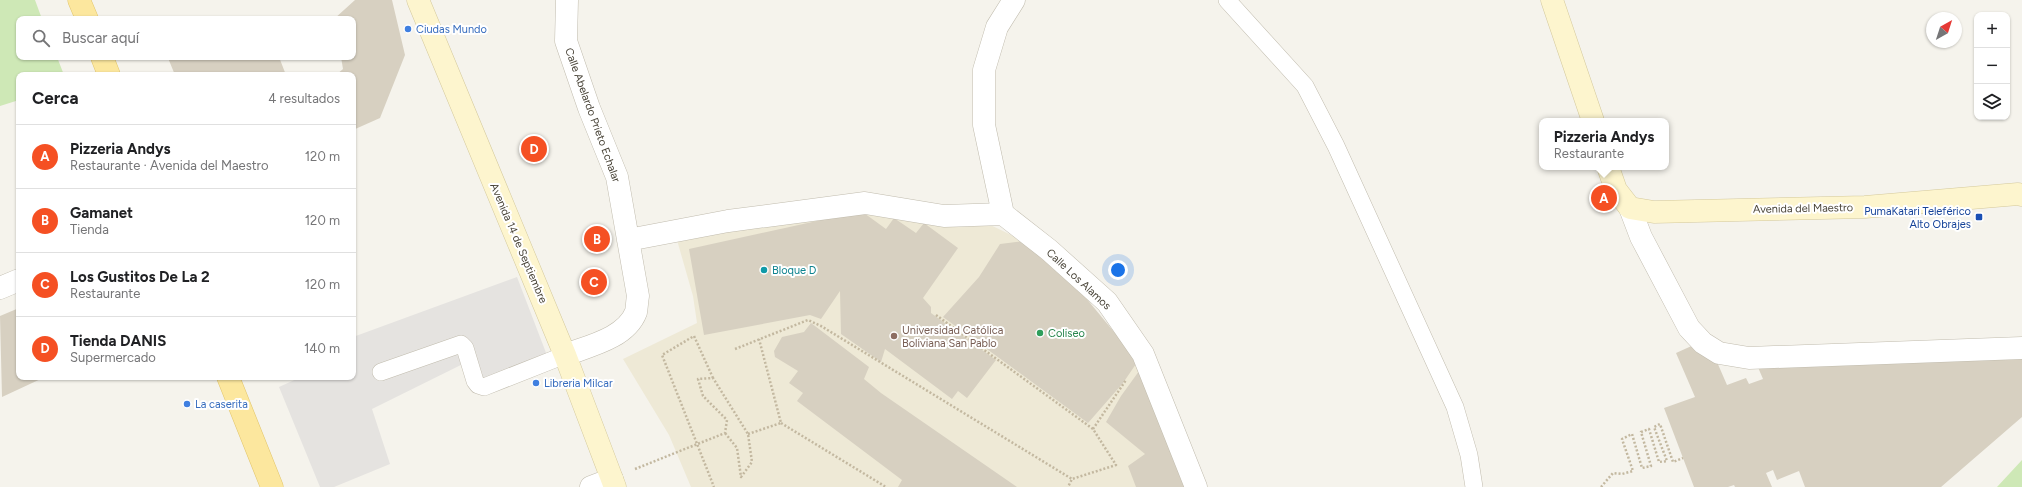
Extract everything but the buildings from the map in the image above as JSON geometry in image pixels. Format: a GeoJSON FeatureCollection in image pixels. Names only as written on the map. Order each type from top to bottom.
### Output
{"type":"FeatureCollection","features":[{"type":"Feature","properties":{"kind":"main road"},"geometry":{"type":"LineString","coordinates":[[79,0],[86,16]]}},
{"type":"Feature","properties":{"kind":"main road","name":"Avenida 14 de Septiembre"},"geometry":{"type":"LineString","coordinates":[[418,0],[565,355],[614,483]]}},
{"type":"Feature","properties":{"kind":"main road"},"geometry":{"type":"LineString","coordinates":[[1552,0],[1592,118]]}},
{"type":"Feature","properties":{"kind":"main road"},"geometry":{"type":"LineString","coordinates":[[103,60],[108,72]]}},
{"type":"Feature","properties":{"kind":"main road"},"geometry":{"type":"LineString","coordinates":[[1609,170],[1616,190],[1630,208]]}},
{"type":"Feature","properties":{"kind":"main road","name":"Avenida del Maestro"},"geometry":{"type":"LineString","coordinates":[[1630,208],[1654,212],[1865,207],[2018,194],[2022,196]]}},
{"type":"Feature","properties":{"kind":"main road"},"geometry":{"type":"LineString","coordinates":[[229,380],[272,487]]}},
{"type":"Feature","properties":{"kind":"street","name":"Calle Abelardo Prieto Echalar"},"geometry":{"type":"LineString","coordinates":[[565,355],[614,336],[636,312],[638,296],[617,177],[588,108],[566,41],[567,0]]}},
{"type":"Feature","properties":{"kind":"street"},"geometry":{"type":"LineString","coordinates":[[628,240],[728,221],[864,203],[944,216],[1003,214],[984,125],[984,70],[997,27],[1014,0]]}},
{"type":"Feature","properties":{"kind":"street"},"geometry":{"type":"LineString","coordinates":[[1630,208],[1641,237],[1690,328],[1703,343],[1720,353],[1749,358],[2022,348]]}},
{"type":"Feature","properties":{"kind":"street","name":"Calle Los Alamos"},"geometry":{"type":"LineString","coordinates":[[1003,214],[1049,250],[1107,302],[1143,354],[1196,487]]}},
{"type":"Feature","properties":{"kind":"street"},"geometry":{"type":"LineString","coordinates":[[0,288],[16,281]]}},
{"type":"Feature","properties":{"kind":"street"},"geometry":{"type":"LineString","coordinates":[[591,487],[614,483]]}},
{"type":"Feature","properties":{"kind":"lane"},"geometry":{"type":"LineString","coordinates":[[1227,0],[1305,86],[1336,146],[1456,407],[1469,455],[1474,487]]}},
{"type":"Feature","properties":{"kind":"lane"},"geometry":{"type":"LineString","coordinates":[[381,372],[461,344],[465,348],[475,381],[478,385],[484,387],[565,355]]}},
{"type":"Feature","properties":{"kind":"path"},"geometry":{"type":"LineString","coordinates":[[936,315],[1093,430],[1116,465],[1072,479],[1068,487]]}},
{"type":"Feature","properties":{"kind":"path"},"geometry":{"type":"LineString","coordinates":[[734,350],[808,320],[821,326],[1072,479]]}},
{"type":"Feature","properties":{"kind":"path"},"geometry":{"type":"LineString","coordinates":[[713,378],[698,379],[703,396],[727,420],[726,433],[737,448],[741,477],[752,462],[748,434],[713,378],[694,336],[662,355],[714,487]]}},
{"type":"Feature","properties":{"kind":"path"},"geometry":{"type":"LineString","coordinates":[[759,339],[781,423],[886,487]]}},
{"type":"Feature","properties":{"kind":"path"},"geometry":{"type":"LineString","coordinates":[[1093,430],[1143,354]]}},
{"type":"Feature","properties":{"kind":"path"},"geometry":{"type":"LineString","coordinates":[[748,434],[781,423]]}},
{"type":"Feature","properties":{"kind":"path"},"geometry":{"type":"LineString","coordinates":[[1601,487],[1613,473],[1622,474],[1632,471],[1622,439],[1632,434],[1642,468],[1652,466],[1641,432],[1649,429],[1659,462],[1667,461],[1654,427],[1660,424],[1673,462],[1683,458]]}},
{"type":"Feature","properties":{"kind":"path"},"geometry":{"type":"LineString","coordinates":[[614,483],[698,444],[726,433]]}},
{"type":"Feature","properties":{"kind":"shaded area","name":"Universidad Católica Boliviana San Pablo"},"geometry":{"type":"Polygon","coordinates":[[[856,208],[980,220],[1024,241],[1129,349],[1191,487],[691,487],[669,435],[623,359],[697,323],[693,296],[677,240],[856,208]]]}},
{"type":"Feature","properties":{"kind":"shaded area"},"geometry":{"type":"Polygon","coordinates":[[[517,277],[548,358],[482,382],[473,359],[372,409],[390,464],[334,487],[320,487],[279,387],[294,380],[356,380],[356,336],[517,277]]]}},
{"type":"Feature","properties":{"kind":"green space"},"geometry":{"type":"Polygon","coordinates":[[[0,0],[35,0],[41,16],[16,16],[16,60],[58,60],[63,72],[16,72],[16,101],[0,106],[0,0]]]}},
{"type":"Feature","properties":{"kind":"green space"},"geometry":{"type":"Polygon","coordinates":[[[2022,460],[2022,487],[1997,487],[2022,460]]]}},
{"type":"Feature","properties":{"kind":"place","name":"Ciudas Mundo"},"geometry":{"type":"Point","coordinates":[408,29]}},
{"type":"Feature","properties":{"kind":"place","name":"Tienda DANIS"},"geometry":{"type":"Point","coordinates":[534,149]}},
{"type":"Feature","properties":{"kind":"place","name":"Pizzeria Andys"},"geometry":{"type":"Point","coordinates":[1604,198]}},
{"type":"Feature","properties":{"kind":"place","name":"PumaKatari Teleférico Alto Obrajes"},"geometry":{"type":"Point","coordinates":[1979,217]}},
{"type":"Feature","properties":{"kind":"place","name":"Gamanet"},"geometry":{"type":"Point","coordinates":[597,239]}},
{"type":"Feature","properties":{"kind":"place","name":"Bloque D"},"geometry":{"type":"Point","coordinates":[764,270]}},
{"type":"Feature","properties":{"kind":"place","name":"Los Gustitos De La 2"},"geometry":{"type":"Point","coordinates":[594,282]}},
{"type":"Feature","properties":{"kind":"place","name":"Coliseo"},"geometry":{"type":"Point","coordinates":[1040,333]}},
{"type":"Feature","properties":{"kind":"place","name":"Universidad Católica Boliviana San Pablo"},"geometry":{"type":"Point","coordinates":[894,336]}},
{"type":"Feature","properties":{"kind":"place","name":"Libreria Milcar"},"geometry":{"type":"Point","coordinates":[536,383]}},
{"type":"Feature","properties":{"kind":"place","name":"La caserita"},"geometry":{"type":"Point","coordinates":[187,404]}}]}
